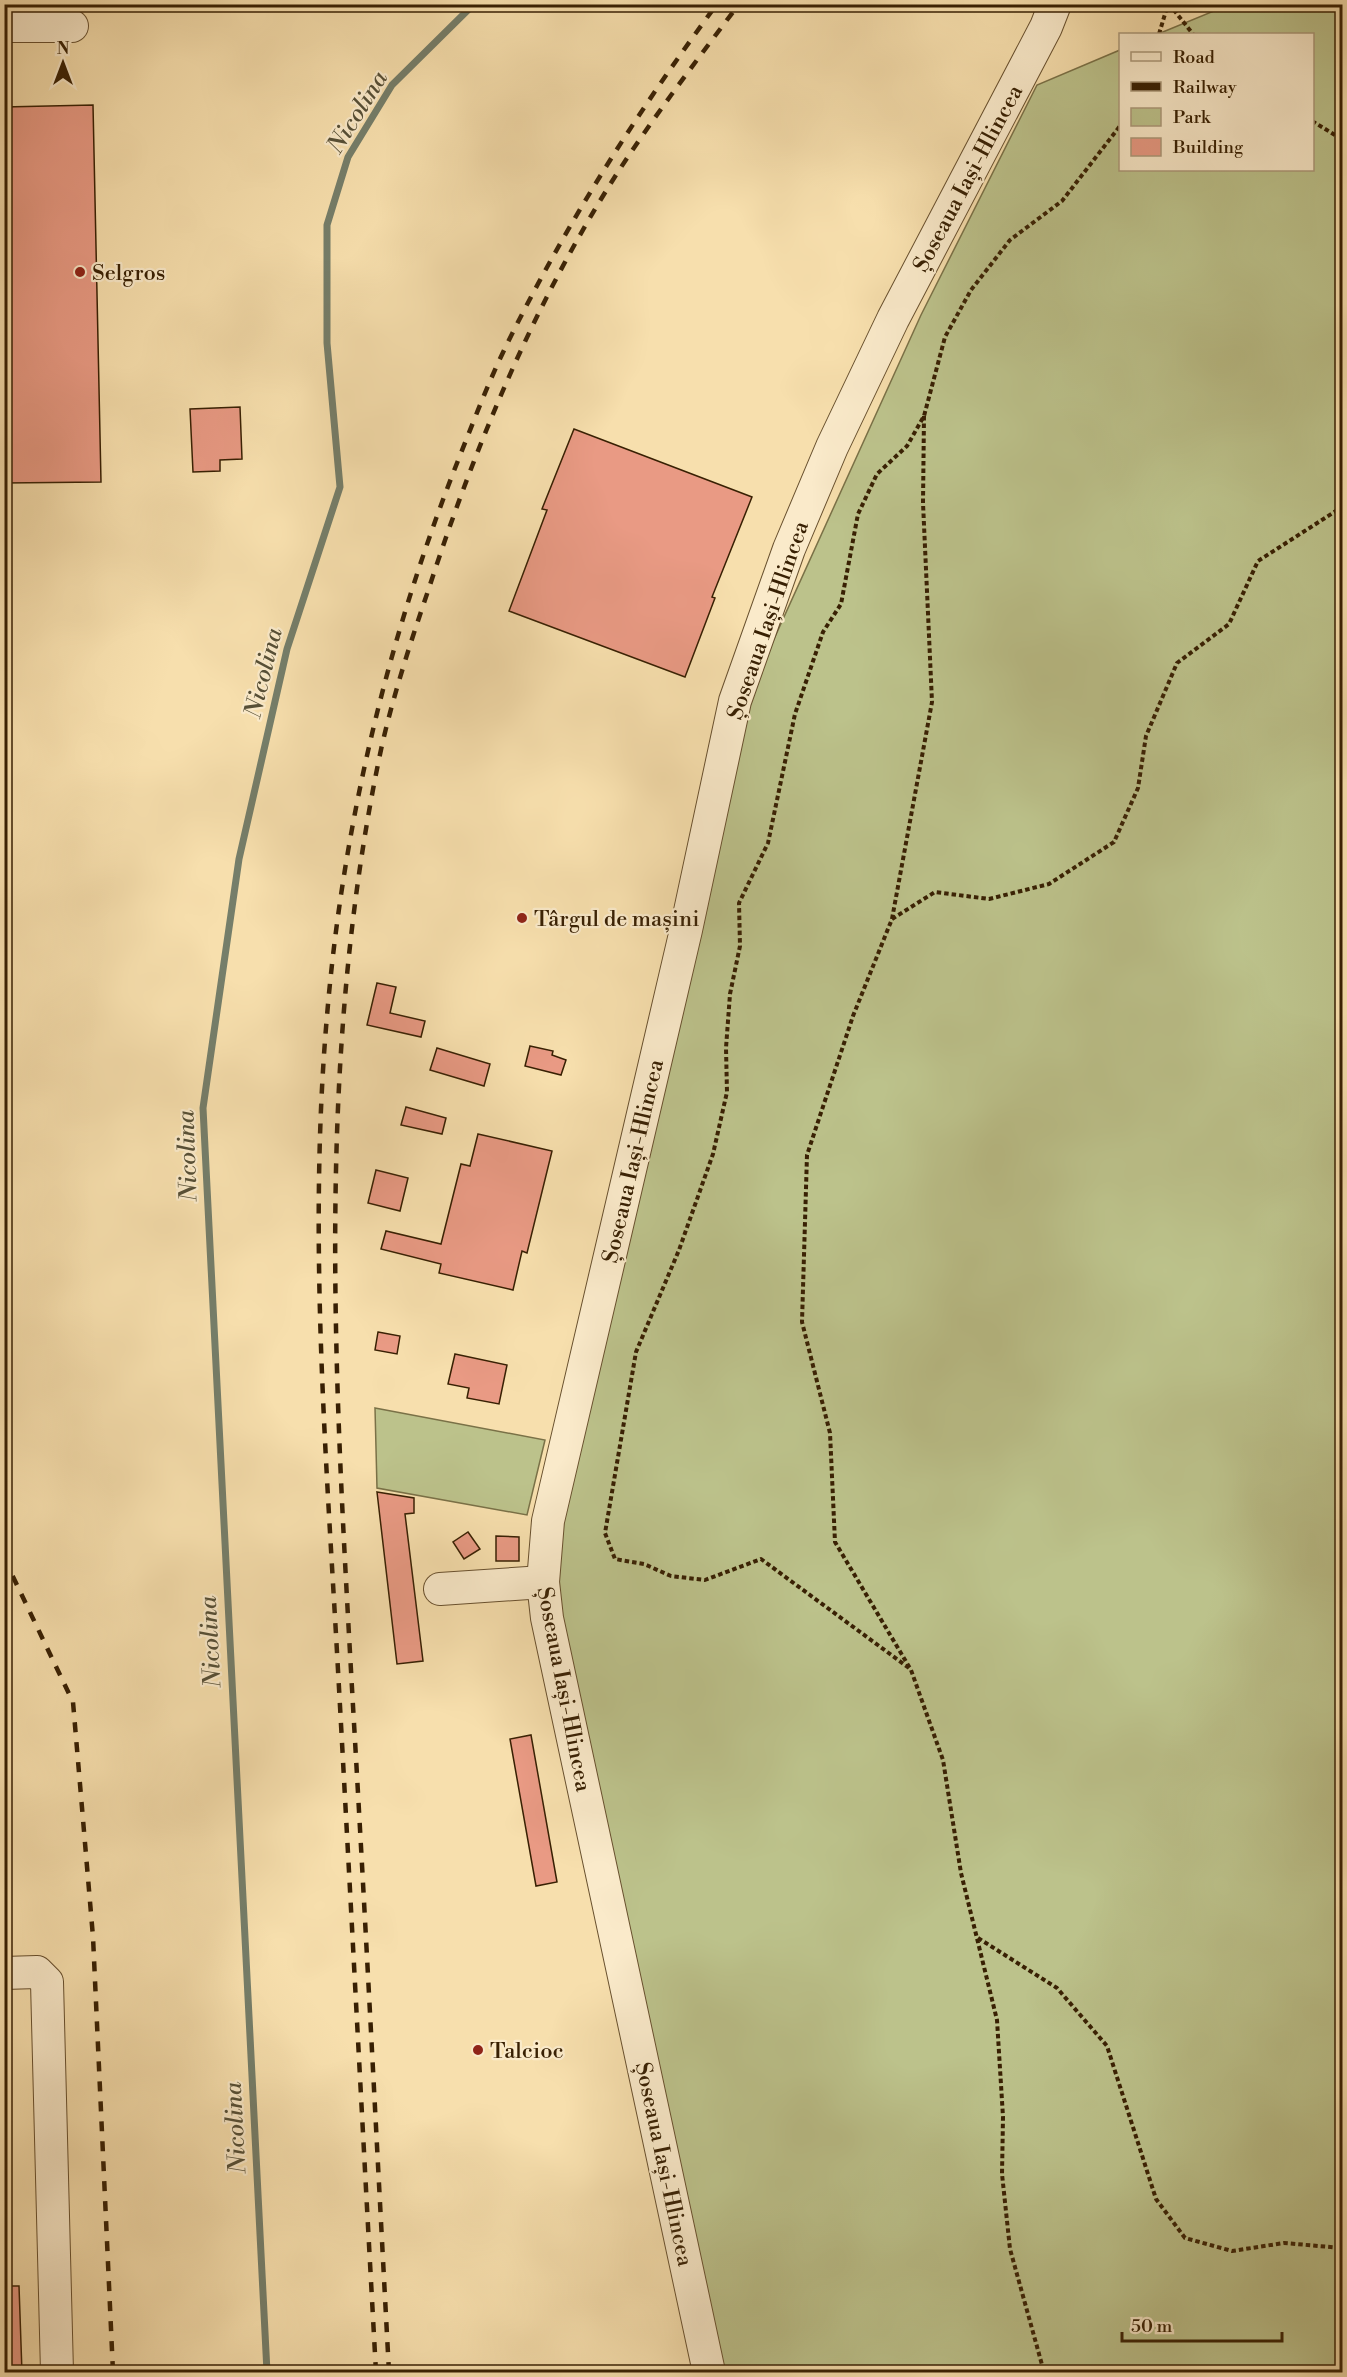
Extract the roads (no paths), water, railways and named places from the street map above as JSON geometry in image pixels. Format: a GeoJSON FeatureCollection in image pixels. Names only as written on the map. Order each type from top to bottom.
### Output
{"type":"FeatureCollection","features":[{"type":"Feature","properties":{"kind":"street","name":"Șoseaua Iași-Hlincea"},"geometry":{"type":"LineString","coordinates":[[709,2373],[547,1618],[543,1582],[548,1521],[686,930],[735,701],[789,549],[832,447],[893,319],[1046,27],[1054,4]]}},
{"type":"Feature","properties":{"kind":"street"},"geometry":{"type":"LineString","coordinates":[[4,26],[72,26]]}},
{"type":"Feature","properties":{"kind":"street"},"geometry":{"type":"LineString","coordinates":[[441,1589],[543,1582]]}},
{"type":"Feature","properties":{"kind":"street"},"geometry":{"type":"LineString","coordinates":[[4,1972],[37,1972],[47,1982],[57,2373]]}},
{"type":"Feature","properties":{"kind":"waterway","name":"Nicolina"},"geometry":{"type":"LineString","coordinates":[[267,2372],[203,1108],[239,859],[287,649],[340,487],[327,343],[327,225],[348,157],[392,85],[474,4]]}},
{"type":"Feature","properties":{"kind":"railway"},"geometry":{"type":"LineString","coordinates":[[376,2372],[321,1343],[319,1179],[327,1016],[334,944],[357,801],[391,659],[435,521],[461,453],[509,340],[555,252],[632,126],[717,4]]}},
{"type":"Feature","properties":{"kind":"railway"},"geometry":{"type":"LineString","coordinates":[[389,2372],[346,1586],[336,1344],[335,1224],[338,1103],[346,983],[360,864],[382,745],[403,667],[446,537],[509,377],[559,274],[616,175],[739,4]]}},
{"type":"Feature","properties":{"kind":"railway"},"geometry":{"type":"LineString","coordinates":[[4,1558],[73,1702],[93,1937],[113,2372]]}},
{"type":"Feature","properties":{"kind":"place","name":"Selgros"},"geometry":{"type":"Point","coordinates":[80,272]}},
{"type":"Feature","properties":{"kind":"place","name":"Târgul de mașini"},"geometry":{"type":"Point","coordinates":[522,918]}},
{"type":"Feature","properties":{"kind":"place","name":"Talcioc"},"geometry":{"type":"Point","coordinates":[478,2050]}}]}
